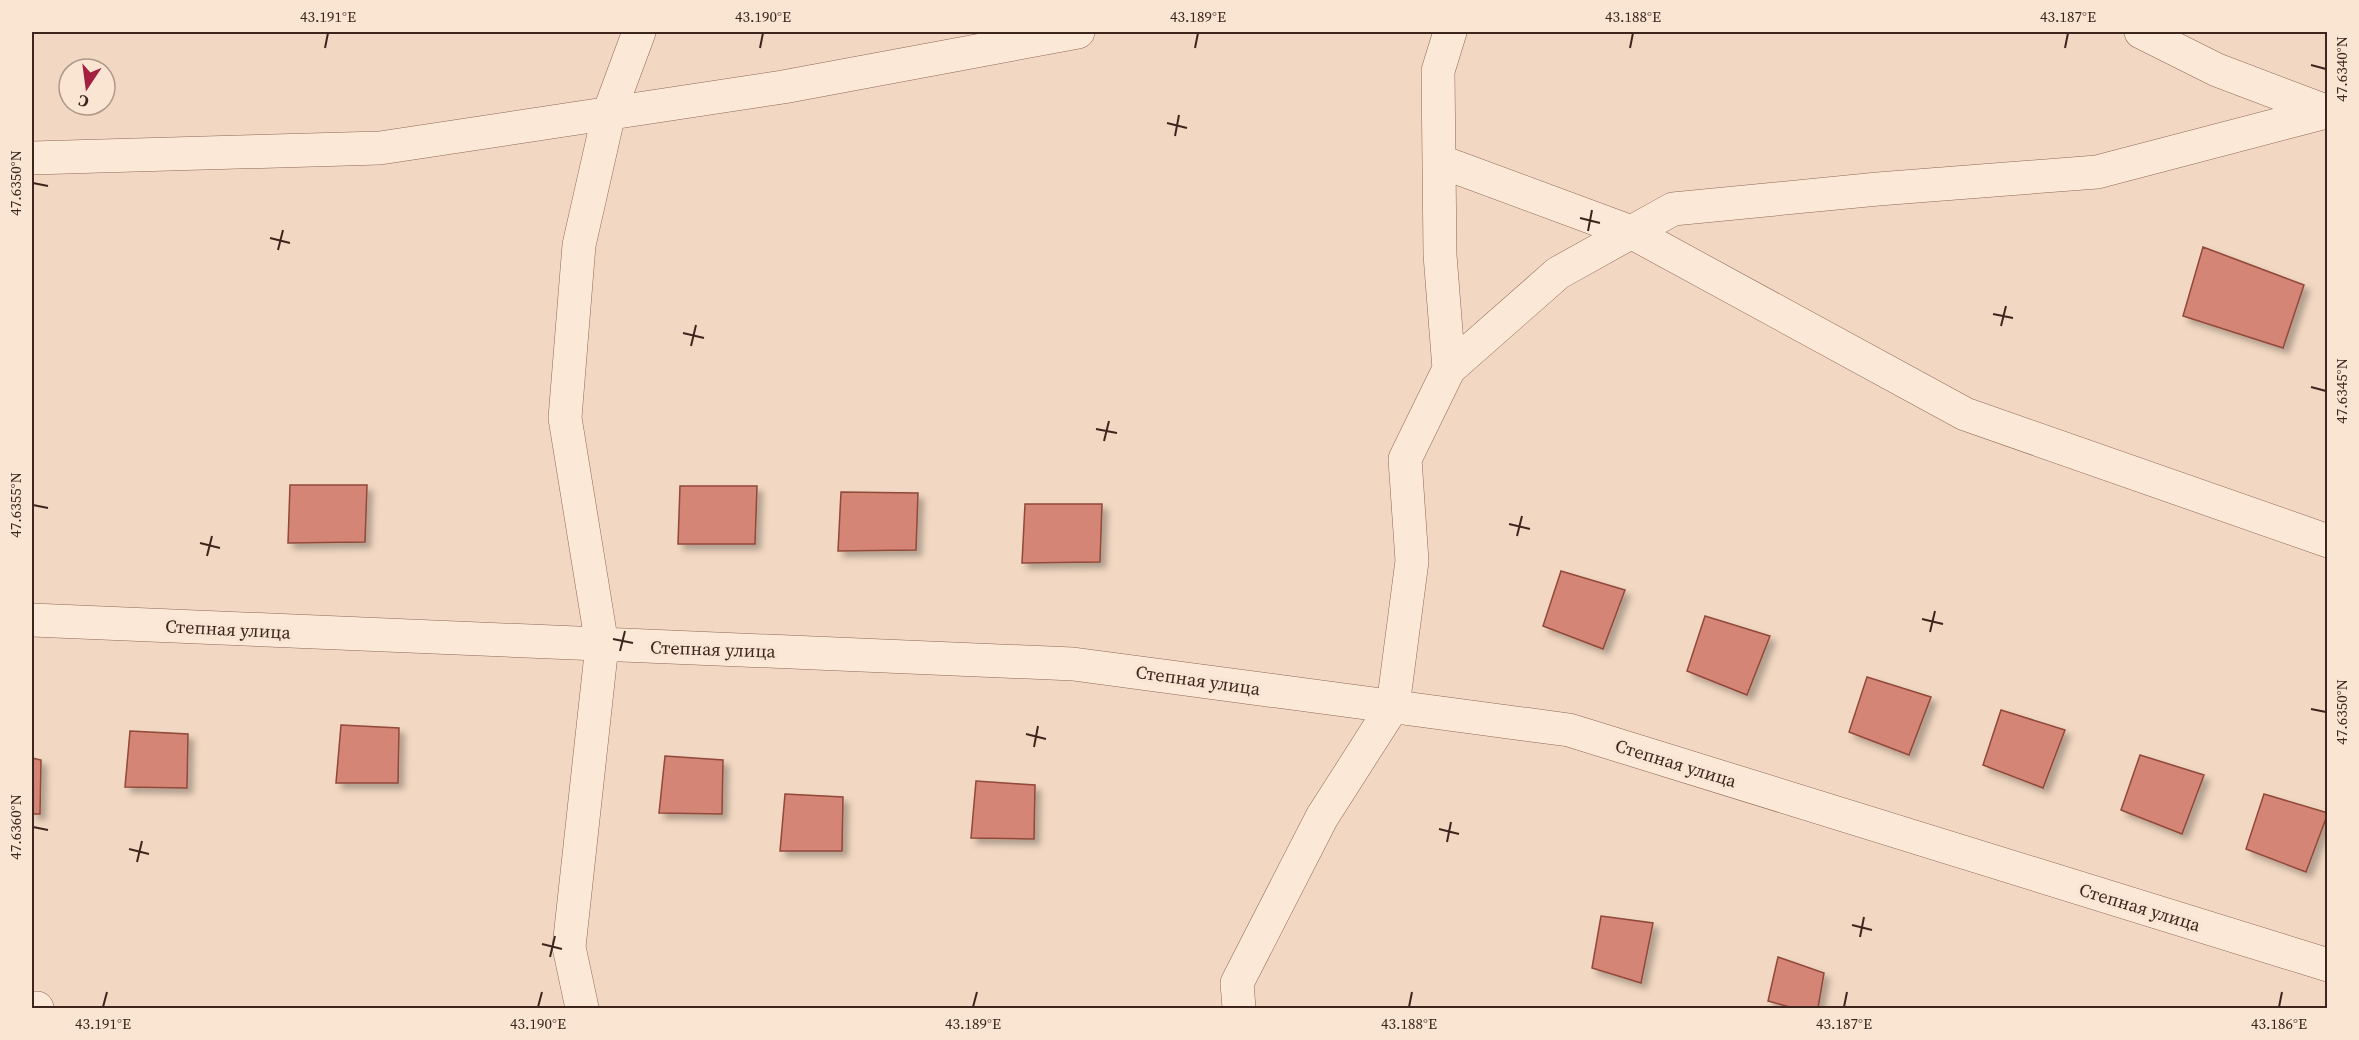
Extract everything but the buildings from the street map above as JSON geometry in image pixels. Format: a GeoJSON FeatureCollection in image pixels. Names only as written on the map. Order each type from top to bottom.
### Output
{"type":"FeatureCollection","features":[{"type":"Feature","properties":{"kind":"street"},"geometry":{"type":"LineString","coordinates":[[582,1008],[569,947],[602,645],[565,418],[579,245],[609,113],[639,32]]}},
{"type":"Feature","properties":{"kind":"street"},"geometry":{"type":"LineString","coordinates":[[32,158],[380,148],[783,87],[1078,32]]}},
{"type":"Feature","properties":{"kind":"street"},"geometry":{"type":"LineString","coordinates":[[1449,369],[1440,255],[1438,71],[1450,32]]}},
{"type":"Feature","properties":{"kind":"street"},"geometry":{"type":"LineString","coordinates":[[2141,32],[2217,70],[2327,112]]}},
{"type":"Feature","properties":{"kind":"street"},"geometry":{"type":"LineString","coordinates":[[1239,1008],[1237,983],[1322,817],[1393,706],[1412,561],[1405,459],[1449,369],[1558,273],[1673,209],[1878,189],[2097,172],[2327,112]]}},
{"type":"Feature","properties":{"kind":"street"},"geometry":{"type":"LineString","coordinates":[[1439,161],[1630,232],[1965,414],[2328,541]]}},
{"type":"Feature","properties":{"kind":"street","name":"Степная улица"},"geometry":{"type":"LineString","coordinates":[[32,620],[1073,664],[1569,730],[2328,965]]}}]}
